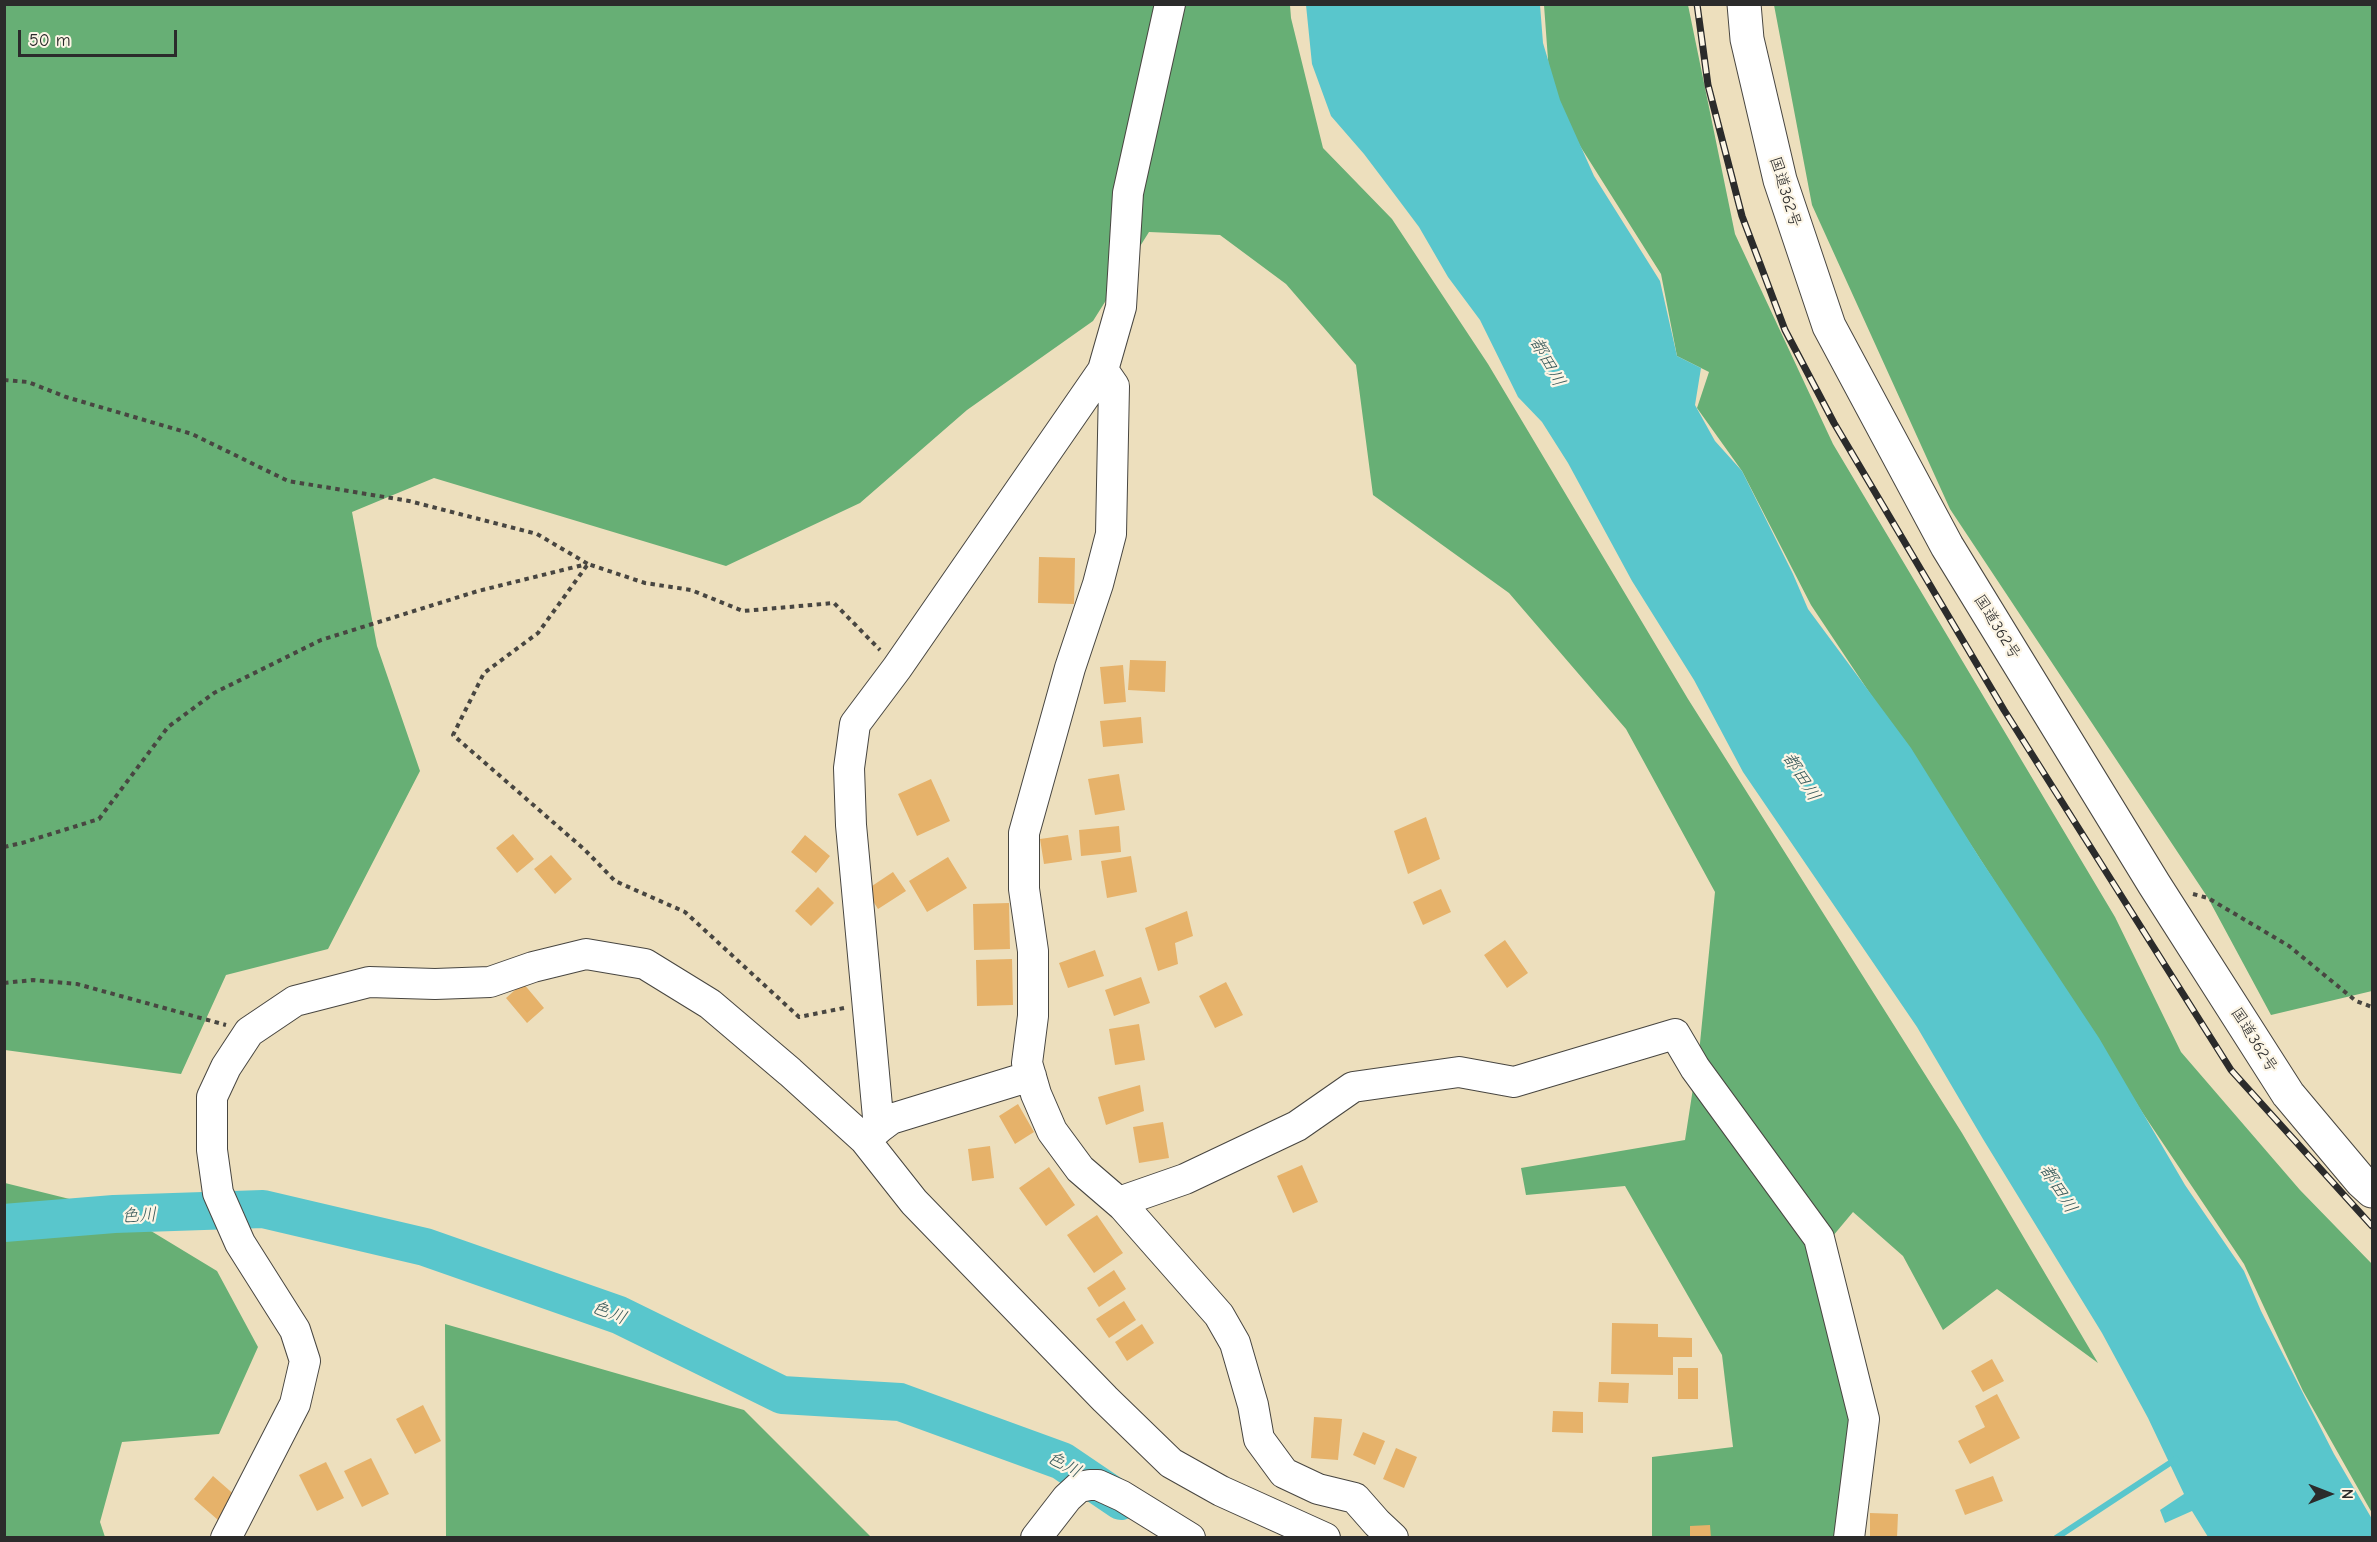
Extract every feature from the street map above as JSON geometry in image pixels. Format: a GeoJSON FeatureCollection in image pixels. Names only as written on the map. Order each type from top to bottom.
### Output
{"type":"FeatureCollection","features":[{"type":"Feature","properties":{"kind":"highway","name":"国道362号"},"geometry":{"type":"LineString","coordinates":[[1744,4],[1747,39],[1780,180],[1829,326],[1947,546],[2154,884],[2288,1094],[2361,1181],[2373,1191]]}},
{"type":"Feature","properties":{"kind":"street"},"geometry":{"type":"LineString","coordinates":[[872,1134],[867,1004],[851,825],[849,768],[855,724],[897,668],[1103,370],[1121,307],[1128,193],[1170,4]]}},
{"type":"Feature","properties":{"kind":"street"},"geometry":{"type":"LineString","coordinates":[[1103,370],[1114,386],[1111,534],[1024,832],[1024,889],[1033,951],[1033,1016],[1027,1063],[1052,1131],[1080,1169],[1119,1202],[1219,1315],[1234,1343],[1253,1405],[1259,1439],[1284,1473],[1318,1489],[1355,1498],[1393,1538]]}},
{"type":"Feature","properties":{"kind":"street"},"geometry":{"type":"LineString","coordinates":[[226,1538],[295,1404],[305,1361],[295,1330],[240,1243],[218,1193],[212,1150],[212,1097],[226,1067],[249,1032],[295,1001],[369,982],[435,984],[490,982],[533,967],[586,954],[645,964],[710,1004],[790,1071],[872,1134],[914,1202],[1105,1400],[1171,1463],[1221,1491],[1325,1538]]}},
{"type":"Feature","properties":{"kind":"street"},"geometry":{"type":"LineString","coordinates":[[1119,1202],[1185,1179],[1297,1126],[1353,1087],[1459,1072],[1514,1082],[1675,1034],[1695,1068],[1819,1238],[1864,1419],[1849,1538]]}},
{"type":"Feature","properties":{"kind":"street"},"geometry":{"type":"LineString","coordinates":[[872,1134],[891,1119],[1031,1076]]}},
{"type":"Feature","properties":{"kind":"street"},"geometry":{"type":"LineString","coordinates":[[1036,1538],[1067,1498],[1079,1488],[1090,1485],[1098,1485],[1122,1496],[1190,1538]]}},
{"type":"Feature","properties":{"kind":"path"},"geometry":{"type":"LineString","coordinates":[[4,380],[28,382],[66,397],[192,434],[288,481],[410,501],[537,534],[588,564],[645,583],[691,590],[743,611],[834,603],[897,668]]}},
{"type":"Feature","properties":{"kind":"path"},"geometry":{"type":"LineString","coordinates":[[4,847],[99,819],[168,727],[214,693],[321,640],[478,591],[588,564]]}},
{"type":"Feature","properties":{"kind":"path"},"geometry":{"type":"LineString","coordinates":[[588,564],[538,633],[484,673],[453,735],[585,850],[615,881],[685,912],[799,1017],[867,1004]]}},
{"type":"Feature","properties":{"kind":"path"},"geometry":{"type":"LineString","coordinates":[[2154,884],[2208,898],[2289,946],[2356,1001],[2373,1007]]}},
{"type":"Feature","properties":{"kind":"path"},"geometry":{"type":"LineString","coordinates":[[4,983],[33,980],[77,984],[249,1032]]}},
{"type":"Feature","properties":{"kind":"green space"},"geometry":{"type":"Polygon","coordinates":[[[5,5],[1290,5],[1291,18],[1323,148],[1392,219],[1488,364],[1688,699],[1962,1133],[2098,1363],[1997,1289],[1943,1330],[1903,1256],[1853,1212],[1822,1249],[1863,1429],[1850,1533],[1824,1538],[1652,1537],[1652,1457],[1733,1447],[1722,1355],[1625,1186],[1526,1195],[1521,1168],[1685,1140],[1700,1043],[1715,892],[1626,729],[1509,593],[1373,495],[1356,365],[1286,284],[1220,235],[1149,232],[1093,321],[967,410],[860,503],[726,566],[434,478],[352,512],[377,646],[420,771],[328,949],[226,975],[181,1074],[5,1050],[5,5]]]}},
{"type":"Feature","properties":{"kind":"green space"},"geometry":{"type":"Polygon","coordinates":[[[1544,5],[1688,5],[1735,234],[1833,444],[2115,917],[2181,1052],[2300,1190],[2372,1264],[2372,1513],[2303,1391],[2244,1264],[2144,1115],[1975,851],[1811,605],[1742,471],[1697,408],[1709,372],[1677,356],[1661,274],[1551,100],[1544,5]]]}},
{"type":"Feature","properties":{"kind":"green space"},"geometry":{"type":"Polygon","coordinates":[[[1774,5],[2372,5],[2372,991],[2271,1015],[2208,898],[1950,509],[1812,205],[1774,5]]]}},
{"type":"Feature","properties":{"kind":"green space"},"geometry":{"type":"Polygon","coordinates":[[[5,1183],[118,1211],[217,1271],[258,1347],[219,1434],[122,1442],[100,1522],[105,1537],[5,1537],[5,1183]]]}},
{"type":"Feature","properties":{"kind":"green space"},"geometry":{"type":"Polygon","coordinates":[[[445,1324],[744,1410],[871,1537],[446,1537],[445,1324]]]}},
{"type":"Feature","properties":{"kind":"water","name":"都田川"},"geometry":{"type":"Polygon","coordinates":[[[1306,5],[1540,5],[1543,43],[1560,100],[1594,176],[1660,281],[1677,356],[1701,368],[1695,405],[1715,441],[1742,471],[1808,609],[1911,748],[1979,857],[2099,1038],[2185,1185],[2244,1271],[2261,1311],[2334,1454],[2372,1519],[2372,1537],[2208,1537],[2192,1511],[2165,1523],[2160,1510],[2184,1494],[2148,1418],[2102,1333],[1917,1027],[1743,772],[1694,680],[1632,581],[1568,463],[1542,422],[1518,397],[1480,320],[1448,277],[1419,227],[1364,154],[1331,116],[1312,64],[1306,5]]]}},
{"type":"Feature","properties":{"kind":"building"},"geometry":{"type":"Polygon","coordinates":[[[1039,557],[1075,558],[1074,604],[1038,603],[1039,557]]]}},
{"type":"Feature","properties":{"kind":"building"},"geometry":{"type":"Polygon","coordinates":[[[1130,660],[1166,661],[1165,692],[1128,690],[1130,660]]]}},
{"type":"Feature","properties":{"kind":"building"},"geometry":{"type":"Polygon","coordinates":[[[1123,665],[1126,702],[1104,704],[1100,667],[1123,665]]]}},
{"type":"Feature","properties":{"kind":"building"},"geometry":{"type":"Polygon","coordinates":[[[1141,717],[1143,743],[1103,747],[1100,721],[1141,717]]]}},
{"type":"Feature","properties":{"kind":"building"},"geometry":{"type":"Polygon","coordinates":[[[1119,774],[1125,810],[1095,815],[1088,779],[1119,774]]]}},
{"type":"Feature","properties":{"kind":"building"},"geometry":{"type":"Polygon","coordinates":[[[931,779],[950,821],[917,836],[898,794],[931,779]]]}},
{"type":"Feature","properties":{"kind":"building"},"geometry":{"type":"Polygon","coordinates":[[[1426,817],[1440,859],[1408,874],[1394,831],[1426,817]]]}},
{"type":"Feature","properties":{"kind":"building"},"geometry":{"type":"Polygon","coordinates":[[[1119,826],[1121,852],[1081,856],[1079,830],[1119,826]]]}},
{"type":"Feature","properties":{"kind":"building"},"geometry":{"type":"Polygon","coordinates":[[[513,834],[534,859],[517,873],[496,848],[513,834]]]}},
{"type":"Feature","properties":{"kind":"building"},"geometry":{"type":"Polygon","coordinates":[[[805,835],[830,856],[816,873],[791,852],[805,835]]]}},
{"type":"Feature","properties":{"kind":"building"},"geometry":{"type":"Polygon","coordinates":[[[1068,835],[1072,860],[1044,864],[1040,839],[1068,835]]]}},
{"type":"Feature","properties":{"kind":"building"},"geometry":{"type":"Polygon","coordinates":[[[551,855],[572,879],[555,894],[534,869],[551,855]]]}},
{"type":"Feature","properties":{"kind":"building"},"geometry":{"type":"Polygon","coordinates":[[[1131,856],[1137,892],[1107,898],[1101,861],[1131,856]]]}},
{"type":"Feature","properties":{"kind":"building"},"geometry":{"type":"Polygon","coordinates":[[[948,857],[967,888],[927,912],[909,881],[948,857]]]}},
{"type":"Feature","properties":{"kind":"building"},"geometry":{"type":"Polygon","coordinates":[[[893,872],[906,891],[878,909],[866,890],[893,872]]]}},
{"type":"Feature","properties":{"kind":"building"},"geometry":{"type":"Polygon","coordinates":[[[818,887],[834,903],[811,926],[795,911],[818,887]]]}},
{"type":"Feature","properties":{"kind":"building"},"geometry":{"type":"Polygon","coordinates":[[[1441,889],[1451,912],[1423,925],[1413,902],[1441,889]]]}},
{"type":"Feature","properties":{"kind":"building"},"geometry":{"type":"Polygon","coordinates":[[[1009,903],[1010,949],[974,950],[973,904],[1009,903]]]}},
{"type":"Feature","properties":{"kind":"building"},"geometry":{"type":"Polygon","coordinates":[[[1187,911],[1193,936],[1175,943],[1178,964],[1158,971],[1145,928],[1187,911]]]}},
{"type":"Feature","properties":{"kind":"building"},"geometry":{"type":"Polygon","coordinates":[[[1505,940],[1528,973],[1507,988],[1484,955],[1505,940]]]}},
{"type":"Feature","properties":{"kind":"building"},"geometry":{"type":"Polygon","coordinates":[[[1095,950],[1104,976],[1068,988],[1059,963],[1095,950]]]}},
{"type":"Feature","properties":{"kind":"building"},"geometry":{"type":"Polygon","coordinates":[[[1012,959],[1013,1005],[977,1006],[976,960],[1012,959]]]}},
{"type":"Feature","properties":{"kind":"building"},"geometry":{"type":"Polygon","coordinates":[[[1141,977],[1150,1003],[1114,1016],[1105,990],[1141,977]]]}},
{"type":"Feature","properties":{"kind":"building"},"geometry":{"type":"Polygon","coordinates":[[[1226,982],[1243,1015],[1215,1028],[1199,996],[1226,982]]]}},
{"type":"Feature","properties":{"kind":"building"},"geometry":{"type":"Polygon","coordinates":[[[523,983],[544,1008],[527,1023],[506,998],[523,983]]]}},
{"type":"Feature","properties":{"kind":"building"},"geometry":{"type":"Polygon","coordinates":[[[1139,1024],[1145,1060],[1115,1065],[1109,1029],[1139,1024]]]}},
{"type":"Feature","properties":{"kind":"building"},"geometry":{"type":"Polygon","coordinates":[[[1140,1085],[1144,1111],[1106,1125],[1098,1097],[1140,1085]]]}},
{"type":"Feature","properties":{"kind":"building"},"geometry":{"type":"Polygon","coordinates":[[[1018,1104],[1034,1132],[1015,1144],[999,1116],[1018,1104]]]}},
{"type":"Feature","properties":{"kind":"building"},"geometry":{"type":"Polygon","coordinates":[[[1163,1122],[1169,1158],[1139,1163],[1133,1127],[1163,1122]]]}},
{"type":"Feature","properties":{"kind":"building"},"geometry":{"type":"Polygon","coordinates":[[[990,1146],[994,1178],[972,1181],[968,1149],[990,1146]]]}},
{"type":"Feature","properties":{"kind":"building"},"geometry":{"type":"Polygon","coordinates":[[[1302,1165],[1318,1202],[1293,1213],[1277,1176],[1302,1165]]]}},
{"type":"Feature","properties":{"kind":"building"},"geometry":{"type":"Polygon","coordinates":[[[1049,1167],[1075,1205],[1046,1226],[1019,1188],[1049,1167]]]}},
{"type":"Feature","properties":{"kind":"building"},"geometry":{"type":"Polygon","coordinates":[[[1097,1215],[1123,1253],[1094,1273],[1067,1235],[1097,1215]]]}},
{"type":"Feature","properties":{"kind":"building"},"geometry":{"type":"Polygon","coordinates":[[[1114,1270],[1126,1289],[1099,1307],[1087,1288],[1114,1270]]]}},
{"type":"Feature","properties":{"kind":"building"},"geometry":{"type":"Polygon","coordinates":[[[1124,1301],[1136,1320],[1109,1338],[1096,1319],[1124,1301]]]}},
{"type":"Feature","properties":{"kind":"building"},"geometry":{"type":"Polygon","coordinates":[[[1612,1323],[1658,1324],[1658,1337],[1692,1338],[1692,1357],[1673,1357],[1673,1375],[1611,1374],[1612,1323]]]}},
{"type":"Feature","properties":{"kind":"building"},"geometry":{"type":"Polygon","coordinates":[[[1142,1324],[1154,1343],[1127,1361],[1115,1342],[1142,1324]]]}},
{"type":"Feature","properties":{"kind":"building"},"geometry":{"type":"Polygon","coordinates":[[[1992,1359],[2004,1381],[1983,1392],[1971,1371],[1992,1359]]]}},
{"type":"Feature","properties":{"kind":"building"},"geometry":{"type":"Polygon","coordinates":[[[1678,1368],[1698,1368],[1698,1399],[1678,1399],[1678,1368]]]}},
{"type":"Feature","properties":{"kind":"building"},"geometry":{"type":"Polygon","coordinates":[[[1599,1382],[1629,1383],[1628,1403],[1598,1402],[1599,1382]]]}},
{"type":"Feature","properties":{"kind":"building"},"geometry":{"type":"Polygon","coordinates":[[[1997,1394],[2020,1438],[1970,1464],[1958,1441],[1985,1427],[1975,1406],[1997,1394]]]}},
{"type":"Feature","properties":{"kind":"building"},"geometry":{"type":"Polygon","coordinates":[[[423,1405],[441,1441],[415,1454],[396,1419],[423,1405]]]}},
{"type":"Feature","properties":{"kind":"building"},"geometry":{"type":"Polygon","coordinates":[[[1553,1411],[1583,1412],[1583,1433],[1552,1432],[1553,1411]]]}},
{"type":"Feature","properties":{"kind":"building"},"geometry":{"type":"Polygon","coordinates":[[[1314,1417],[1342,1419],[1338,1460],[1311,1458],[1314,1417]]]}},
{"type":"Feature","properties":{"kind":"building"},"geometry":{"type":"Polygon","coordinates":[[[1363,1432],[1385,1441],[1375,1465],[1353,1455],[1363,1432]]]}},
{"type":"Feature","properties":{"kind":"building"},"geometry":{"type":"Polygon","coordinates":[[[1396,1448],[1417,1457],[1404,1488],[1383,1479],[1396,1448]]]}},
{"type":"Feature","properties":{"kind":"building"},"geometry":{"type":"Polygon","coordinates":[[[371,1458],[389,1494],[362,1507],[344,1471],[371,1458]]]}},
{"type":"Feature","properties":{"kind":"building"},"geometry":{"type":"Polygon","coordinates":[[[326,1462],[344,1498],[317,1511],[299,1475],[326,1462]]]}},
{"type":"Feature","properties":{"kind":"building"},"geometry":{"type":"Polygon","coordinates":[[[213,1476],[237,1497],[218,1520],[194,1499],[213,1476]]]}},
{"type":"Feature","properties":{"kind":"building"},"geometry":{"type":"Polygon","coordinates":[[[1993,1476],[2003,1501],[1965,1515],[1955,1490],[1993,1476]]]}},
{"type":"Feature","properties":{"kind":"building"},"geometry":{"type":"Polygon","coordinates":[[[1870,1513],[1898,1514],[1897,1538],[1870,1538],[1870,1513]]]}},
{"type":"Feature","properties":{"kind":"building"},"geometry":{"type":"Polygon","coordinates":[[[1710,1525],[1711,1538],[1690,1538],[1690,1526],[1710,1525]]]}},
{"type":"Feature","properties":{"kind":"waterway","name":"色川"},"geometry":{"type":"LineString","coordinates":[[4,1223],[114,1214],[263,1209],[425,1247],[619,1315],[782,1395],[900,1402],[1062,1461],[1121,1501]]}},
{"type":"Feature","properties":{"kind":"waterway"},"geometry":{"type":"LineString","coordinates":[[2056,1538],[2176,1459]]}},
{"type":"Feature","properties":{"kind":"railway"},"geometry":{"type":"LineString","coordinates":[[1697,4],[1708,85],[1742,216],[1785,330],[1834,423],[2004,710],[2231,1070],[2372,1226]]}}]}
